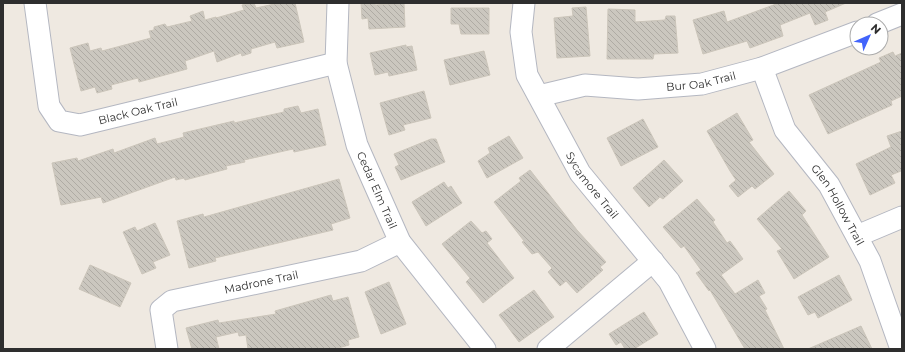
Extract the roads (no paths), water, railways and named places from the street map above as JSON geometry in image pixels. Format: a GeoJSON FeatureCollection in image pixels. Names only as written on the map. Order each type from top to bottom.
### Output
{"type":"FeatureCollection","features":[{"type":"Feature","properties":{"kind":"street","name":"Black Oak Trail"},"geometry":{"type":"LineString","coordinates":[[35,3],[50,106],[58,122],[80,125],[336,63]]}},
{"type":"Feature","properties":{"kind":"street","name":"Cedar Elm Trail"},"geometry":{"type":"LineString","coordinates":[[338,3],[336,63],[357,145],[400,242],[485,349]]}},
{"type":"Feature","properties":{"kind":"street","name":"Sycamore Trail"},"geometry":{"type":"LineString","coordinates":[[524,3],[521,32],[527,75],[580,173],[669,281],[705,349]]}},
{"type":"Feature","properties":{"kind":"street"},"geometry":{"type":"LineString","coordinates":[[889,19],[902,14]]}},
{"type":"Feature","properties":{"kind":"street","name":"Bur Oak Trail"},"geometry":{"type":"LineString","coordinates":[[539,96],[585,85],[638,89],[702,84],[762,68],[849,35]]}},
{"type":"Feature","properties":{"kind":"street","name":"Glen Hollow Trail"},"geometry":{"type":"LineString","coordinates":[[762,68],[785,130],[829,185],[870,261],[901,349]]}},
{"type":"Feature","properties":{"kind":"street"},"geometry":{"type":"LineString","coordinates":[[857,236],[902,217]]}},
{"type":"Feature","properties":{"kind":"street","name":"Madrone Trail"},"geometry":{"type":"LineString","coordinates":[[167,349],[161,310],[172,301],[361,261],[400,242]]}},
{"type":"Feature","properties":{"kind":"street"},"geometry":{"type":"LineString","coordinates":[[548,349],[653,262]]}}]}
